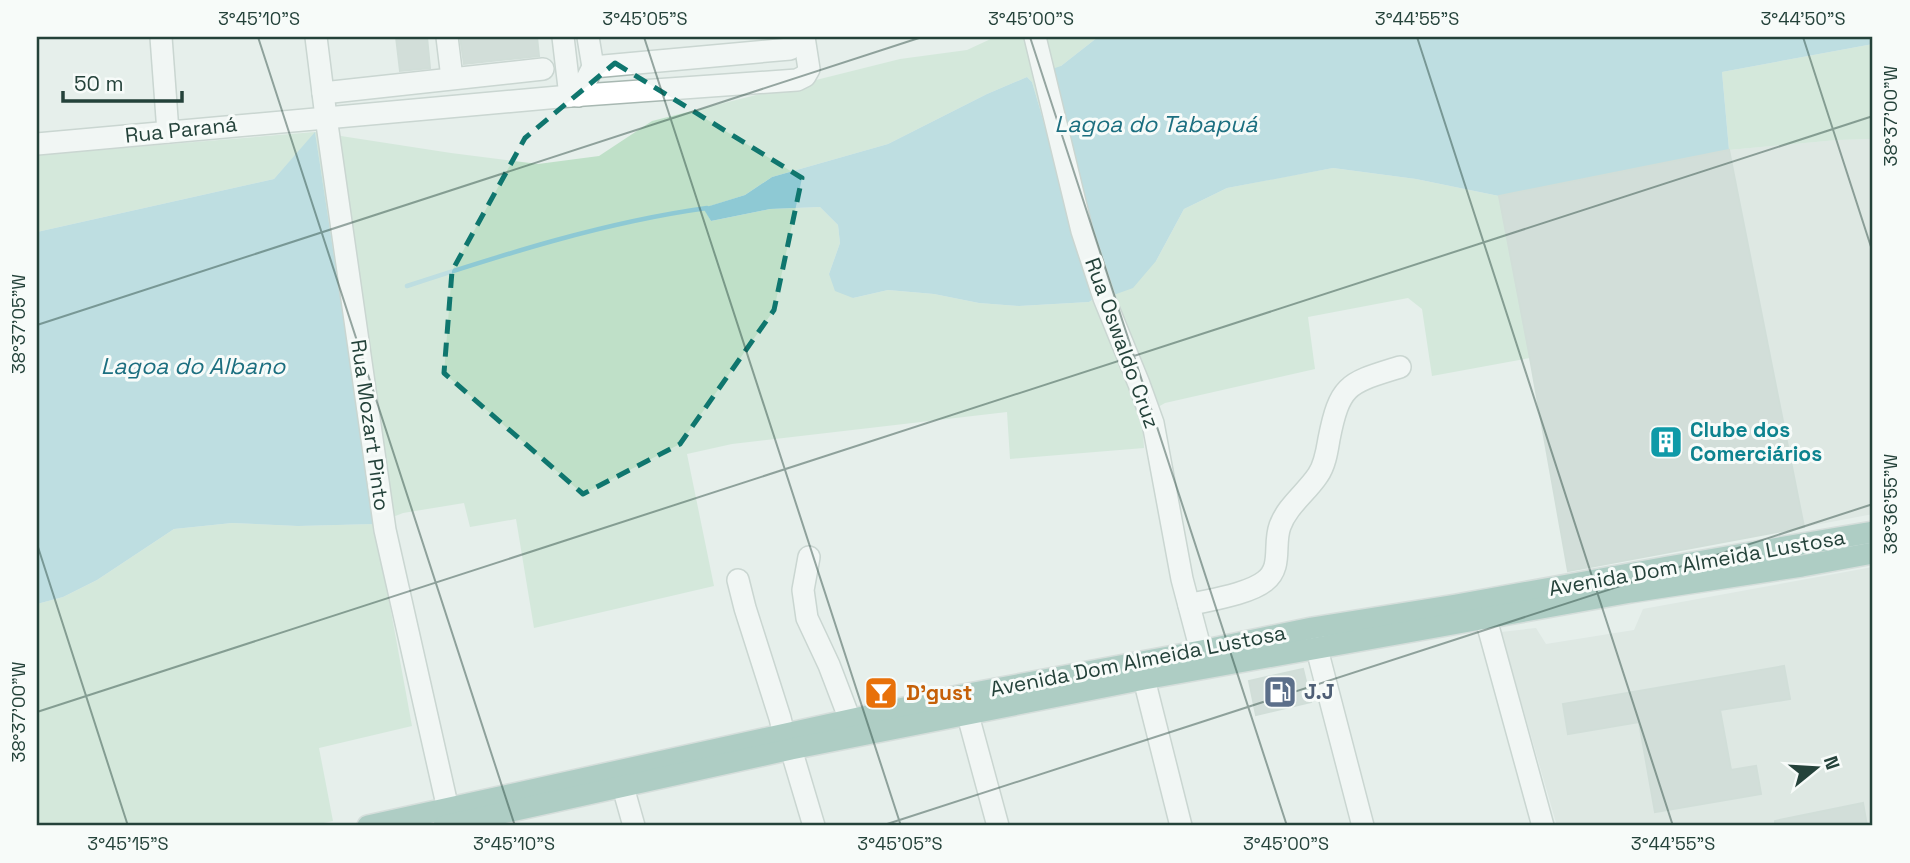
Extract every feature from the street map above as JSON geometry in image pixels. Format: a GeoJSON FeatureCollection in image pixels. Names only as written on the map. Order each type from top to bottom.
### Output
{"type":"FeatureCollection","features":[{"type":"Feature","properties":{"kind":"main road","name":"Avenida Dom Almeida Lustosa"},"geometry":{"type":"LineString","coordinates":[[379,825],[450,821],[623,787],[787,742],[850,719],[1144,679],[1456,605],[1873,533]]}},
{"type":"Feature","properties":{"kind":"main road","name":"Avenida Dom Almeida Lustosa"},"geometry":{"type":"LineString","coordinates":[[450,821],[787,742],[1201,651],[1486,619],[1656,587],[1873,553]]}},
{"type":"Feature","properties":{"kind":"street"},"geometry":{"type":"LineString","coordinates":[[161,37],[168,132]]}},
{"type":"Feature","properties":{"kind":"street","name":"Rua Mozart Pinto"},"geometry":{"type":"LineString","coordinates":[[316,37],[385,530],[450,821]]}},
{"type":"Feature","properties":{"kind":"street"},"geometry":{"type":"LineString","coordinates":[[447,37],[452,78]]}},
{"type":"Feature","properties":{"kind":"street"},"geometry":{"type":"LineString","coordinates":[[563,37],[574,96]]}},
{"type":"Feature","properties":{"kind":"street"},"geometry":{"type":"LineString","coordinates":[[574,96],[593,67],[588,37]]}},
{"type":"Feature","properties":{"kind":"street","name":"Rua Oswaldo Cruz"},"geometry":{"type":"LineString","coordinates":[[1035,37],[1082,230],[1104,298],[1153,423],[1166,497],[1201,651]]}},
{"type":"Feature","properties":{"kind":"street"},"geometry":{"type":"LineString","coordinates":[[593,67],[692,47],[797,43]]}},
{"type":"Feature","properties":{"kind":"street","name":"Rua Paraná"},"geometry":{"type":"LineString","coordinates":[[37,144],[574,96],[797,80],[806,76],[809,69],[797,43]]}},
{"type":"Feature","properties":{"kind":"street"},"geometry":{"type":"LineString","coordinates":[[323,93],[543,69]]}},
{"type":"Feature","properties":{"kind":"street"},"geometry":{"type":"LineString","coordinates":[[1189,605],[1251,589],[1265,581],[1273,572],[1277,561],[1277,537],[1284,516],[1320,474],[1333,417],[1341,397],[1351,385],[1364,378],[1400,366]]}},
{"type":"Feature","properties":{"kind":"street"},"geometry":{"type":"LineString","coordinates":[[809,557],[803,590],[807,618],[850,719]]}},
{"type":"Feature","properties":{"kind":"street"},"geometry":{"type":"LineString","coordinates":[[738,580],[814,826]]}},
{"type":"Feature","properties":{"kind":"street"},"geometry":{"type":"LineString","coordinates":[[1486,619],[1544,826]]}},
{"type":"Feature","properties":{"kind":"street"},"geometry":{"type":"LineString","coordinates":[[1314,638],[1363,826]]}},
{"type":"Feature","properties":{"kind":"street"},"geometry":{"type":"LineString","coordinates":[[1144,679],[1181,826]]}},
{"type":"Feature","properties":{"kind":"street"},"geometry":{"type":"LineString","coordinates":[[965,704],[998,826]]}},
{"type":"Feature","properties":{"kind":"street"},"geometry":{"type":"LineString","coordinates":[[623,787],[634,826]]}},
{"type":"Feature","properties":{"kind":"highlighted area"},"geometry":{"type":"Polygon","coordinates":[[[615,63],[802,178],[774,310],[680,444],[583,494],[444,373],[452,271],[525,138],[615,63]]]}},
{"type":"Feature","properties":{"kind":"shaded area"},"geometry":{"type":"Polygon","coordinates":[[[1873,139],[1873,514],[1804,527],[1729,150],[1873,139]]]}},
{"type":"Feature","properties":{"kind":"shaded area"},"geometry":{"type":"Polygon","coordinates":[[[1873,567],[1873,826],[1557,826],[1501,632],[1536,628],[1546,644],[1634,630],[1643,609],[1873,567]]]}},
{"type":"Feature","properties":{"kind":"green space"},"geometry":{"type":"Polygon","coordinates":[[[995,37],[1098,37],[1061,66],[1156,261],[1184,209],[1227,188],[1273,179],[1333,168],[1416,179],[1499,196],[1530,358],[1432,376],[1422,309],[1408,298],[1308,317],[1315,369],[1165,403],[1142,416],[1144,448],[1010,459],[1007,412],[732,444],[687,454],[714,586],[534,628],[516,519],[470,527],[464,503],[403,513],[375,524],[412,726],[319,748],[333,821],[310,826],[37,826],[37,604],[63,597],[97,580],[174,529],[232,523],[298,526],[374,524],[315,133],[274,179],[37,232],[37,155],[315,132],[538,164],[599,156],[652,121],[900,59],[967,50],[995,37]],[[1027,77],[888,144],[772,177],[745,195],[704,208],[711,221],[770,209],[820,207],[838,225],[840,243],[829,274],[853,298],[888,290],[1019,306],[1089,302],[1092,300],[1032,82],[1027,77]]]}},
{"type":"Feature","properties":{"kind":"green space"},"geometry":{"type":"Polygon","coordinates":[[[1873,44],[1873,139],[1729,150],[1722,72],[1873,44]]]}},
{"type":"Feature","properties":{"kind":"water","name":"Lagoa do Tabapuá"},"geometry":{"type":"Polygon","coordinates":[[[1098,37],[1873,37],[1873,44],[1722,72],[1729,150],[1499,196],[1416,179],[1333,168],[1227,188],[1184,209],[1156,261],[1133,288],[1108,297],[1080,180],[1049,70],[1061,66],[1098,37]]]}},
{"type":"Feature","properties":{"kind":"water","name":"Lagoa do Tabapuá"},"geometry":{"type":"Polygon","coordinates":[[[1027,77],[1032,82],[1042,116],[1092,300],[1089,302],[1019,306],[888,290],[853,298],[835,291],[829,274],[840,243],[838,225],[820,207],[770,209],[711,221],[703,208],[745,195],[772,177],[888,144],[1027,77]]]}},
{"type":"Feature","properties":{"kind":"water","name":"Lagoa do Albano"},"geometry":{"type":"Polygon","coordinates":[[[315,132],[375,524],[298,526],[232,523],[174,529],[97,580],[63,597],[37,604],[37,232],[274,179],[315,132]]]}},
{"type":"Feature","properties":{"kind":"building"},"geometry":{"type":"Polygon","coordinates":[[[396,37],[427,37],[430,68],[400,71],[396,37]]]}},
{"type":"Feature","properties":{"kind":"building"},"geometry":{"type":"Polygon","coordinates":[[[460,37],[537,37],[539,56],[464,64],[460,37]]]}},
{"type":"Feature","properties":{"kind":"building","name":"Clube dos Comerciários"},"geometry":{"type":"Polygon","coordinates":[[[1729,150],[1804,527],[1568,571],[1499,196],[1729,150]]]}},
{"type":"Feature","properties":{"kind":"building"},"geometry":{"type":"Polygon","coordinates":[[[1784,666],[1790,699],[1720,710],[1731,770],[1756,766],[1761,794],[1655,812],[1639,722],[1568,734],[1563,704],[1784,666]]]}},
{"type":"Feature","properties":{"kind":"building","name":"J.J"},"geometry":{"type":"Polygon","coordinates":[[[1303,669],[1311,702],[1256,715],[1249,681],[1303,669]]]}},
{"type":"Feature","properties":{"kind":"building"},"geometry":{"type":"Polygon","coordinates":[[[1863,803],[1867,826],[1775,826],[1775,821],[1863,803]]]}},
{"type":"Feature","properties":{"kind":"waterway"},"geometry":{"type":"LineString","coordinates":[[407,286],[593,230],[707,208]]}},
{"type":"Feature","properties":{"kind":"place","name":"Clube dos Comerciários"},"geometry":{"type":"Point","coordinates":[1666,442]}},
{"type":"Feature","properties":{"kind":"place","name":"J.J"},"geometry":{"type":"Point","coordinates":[1280,692]}},
{"type":"Feature","properties":{"kind":"place","name":"D'gust"},"geometry":{"type":"Point","coordinates":[881,693]}}]}
